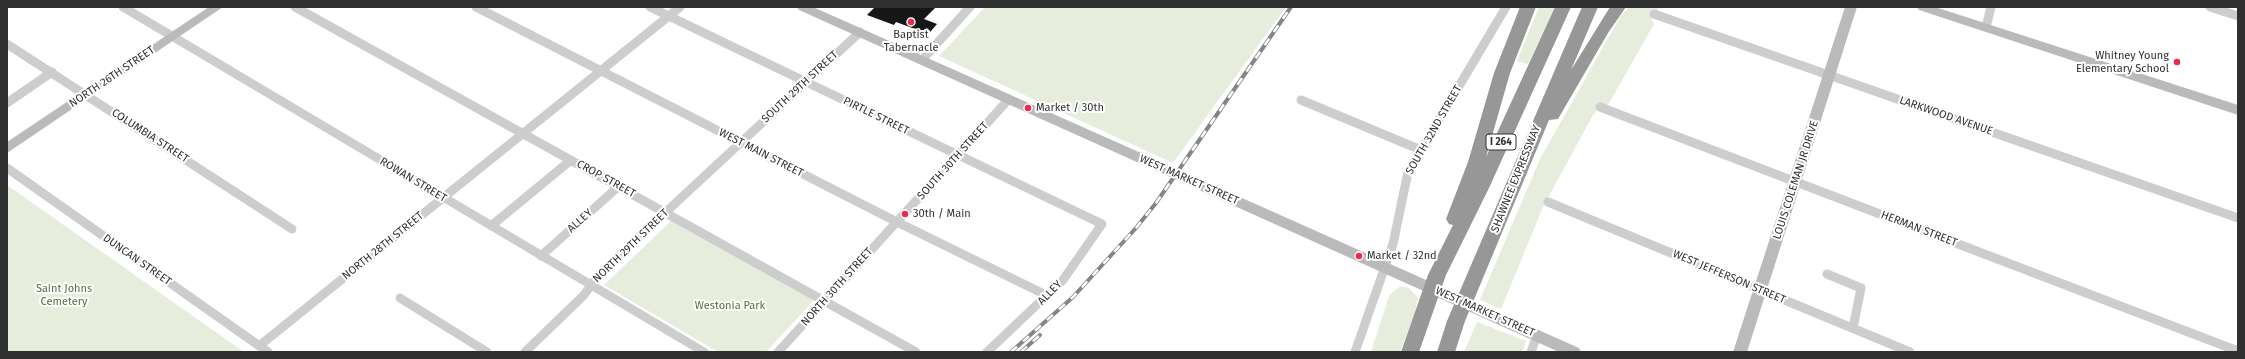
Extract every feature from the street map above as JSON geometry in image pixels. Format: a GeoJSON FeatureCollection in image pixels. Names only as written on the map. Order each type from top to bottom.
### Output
{"type":"FeatureCollection","features":[{"type":"Feature","properties":{"kind":"highway"},"geometry":{"type":"LineString","coordinates":[[1437,275],[1476,162],[1502,73],[1528,7]]}},
{"type":"Feature","properties":{"kind":"highway","name":"I 264"},"geometry":{"type":"LineString","coordinates":[[1410,352],[1437,275],[1480,188],[1563,7]]}},
{"type":"Feature","properties":{"kind":"highway","name":"SHAWNEE EXPRESSWAY"},"geometry":{"type":"LineString","coordinates":[[1446,352],[1456,321],[1590,7]]}},
{"type":"Feature","properties":{"kind":"highway"},"geometry":{"type":"LineString","coordinates":[[1516,178],[1602,30],[1618,7]]}},
{"type":"Feature","properties":{"kind":"street","name":"ROWAN STREET"},"geometry":{"type":"LineString","coordinates":[[123,7],[704,352]]}},
{"type":"Feature","properties":{"kind":"street","name":"NORTH 26TH STREET"},"geometry":{"type":"LineString","coordinates":[[7,148],[217,7]]}},
{"type":"Feature","properties":{"kind":"street","name":"CROP STREET"},"geometry":{"type":"LineString","coordinates":[[295,7],[916,352]]}},
{"type":"Feature","properties":{"kind":"street","name":"WEST MAIN STREET"},"geometry":{"type":"LineString","coordinates":[[476,7],[897,222],[1048,296]]}},
{"type":"Feature","properties":{"kind":"street","name":"PIRTLE STREET"},"geometry":{"type":"LineString","coordinates":[[650,7],[1102,224]]}},
{"type":"Feature","properties":{"kind":"street","name":"NORTH 28TH STREET"},"geometry":{"type":"LineString","coordinates":[[264,349],[443,198],[680,7]]}},
{"type":"Feature","properties":{"kind":"street","name":"WEST MARKET STREET"},"geometry":{"type":"LineString","coordinates":[[804,7],[1574,352]]}},
{"type":"Feature","properties":{"kind":"street"},"geometry":{"type":"LineString","coordinates":[[922,60],[970,7]]}},
{"type":"Feature","properties":{"kind":"street","name":"SOUTH 32ND STREET"},"geometry":{"type":"LineString","coordinates":[[1355,352],[1394,244],[1401,198],[1408,172],[1506,7]]}},
{"type":"Feature","properties":{"kind":"street","name":"LOUIS COLEMAN JR DRIVE"},"geometry":{"type":"LineString","coordinates":[[1740,352],[1796,182],[1851,7]]}},
{"type":"Feature","properties":{"kind":"street"},"geometry":{"type":"LineString","coordinates":[[1923,7],[2238,110]]}},
{"type":"Feature","properties":{"kind":"street"},"geometry":{"type":"LineString","coordinates":[[1986,28],[1991,7]]}},
{"type":"Feature","properties":{"kind":"street"},"geometry":{"type":"LineString","coordinates":[[2210,7],[2238,16]]}},
{"type":"Feature","properties":{"kind":"street","name":"LARKWOOD AVENUE"},"geometry":{"type":"LineString","coordinates":[[1654,14],[2238,218]]}},
{"type":"Feature","properties":{"kind":"street","name":"SOUTH 29TH STREET"},"geometry":{"type":"LineString","coordinates":[[741,142],[860,32]]}},
{"type":"Feature","properties":{"kind":"street","name":"COLUMBIA STREET"},"geometry":{"type":"LineString","coordinates":[[7,44],[292,228]]}},
{"type":"Feature","properties":{"kind":"street"},"geometry":{"type":"LineString","coordinates":[[7,103],[52,72]]}},
{"type":"Feature","properties":{"kind":"street","name":"SOUTH 30TH STREET"},"geometry":{"type":"LineString","coordinates":[[897,222],[1010,99]]}},
{"type":"Feature","properties":{"kind":"street"},"geometry":{"type":"LineString","coordinates":[[1301,100],[1421,150]]}},
{"type":"Feature","properties":{"kind":"street","name":"HERMAN STREET"},"geometry":{"type":"LineString","coordinates":[[1600,107],[2238,351]]}},
{"type":"Feature","properties":{"kind":"street","name":"NORTH 29TH STREET"},"geometry":{"type":"LineString","coordinates":[[525,352],[584,295],[599,274],[741,142]]}},
{"type":"Feature","properties":{"kind":"street"},"geometry":{"type":"LineString","coordinates":[[491,226],[571,160]]}},
{"type":"Feature","properties":{"kind":"street","name":"DUNCAN STREET"},"geometry":{"type":"LineString","coordinates":[[7,168],[264,349]]}},
{"type":"Feature","properties":{"kind":"street","name":"ALLEY"},"geometry":{"type":"LineString","coordinates":[[541,256],[619,186]]}},
{"type":"Feature","properties":{"kind":"street","name":"WEST JEFFERSON STREET"},"geometry":{"type":"LineString","coordinates":[[1548,202],[1910,352]]}},
{"type":"Feature","properties":{"kind":"street","name":"NORTH 30TH STREET"},"geometry":{"type":"LineString","coordinates":[[778,352],[897,222]]}},
{"type":"Feature","properties":{"kind":"street","name":"ALLEY"},"geometry":{"type":"LineString","coordinates":[[987,352],[1048,296],[1086,250],[1102,224]]}},
{"type":"Feature","properties":{"kind":"street"},"geometry":{"type":"LineString","coordinates":[[1827,274],[1861,288],[1852,328]]}},
{"type":"Feature","properties":{"kind":"street"},"geometry":{"type":"LineString","coordinates":[[400,298],[487,352]]}},
{"type":"Feature","properties":{"kind":"street"},"geometry":{"type":"LineString","coordinates":[[1531,352],[1537,335]]}},
{"type":"Feature","properties":{"kind":"green space"},"geometry":{"type":"Polygon","coordinates":[[[985,7],[1286,7],[1173,163],[939,56],[985,7]]]}},
{"type":"Feature","properties":{"kind":"green space"},"geometry":{"type":"Polygon","coordinates":[[[1539,7],[1555,7],[1528,64],[1517,61],[1539,7]]]}},
{"type":"Feature","properties":{"kind":"green space"},"geometry":{"type":"Polygon","coordinates":[[[1629,7],[1659,7],[1651,19],[1654,24],[1608,105],[1600,107],[1593,115],[1543,207],[1501,309],[1480,300],[1540,159],[1620,17],[1629,7]]]}},
{"type":"Feature","properties":{"kind":"green space","name":"Saint Johns Cemetery"},"geometry":{"type":"Polygon","coordinates":[[[7,185],[244,352],[7,352],[7,185]]]}},
{"type":"Feature","properties":{"kind":"green space","name":"Westonia Park"},"geometry":{"type":"Polygon","coordinates":[[[671,221],[814,300],[766,352],[718,352],[604,285],[671,221]]]}},
{"type":"Feature","properties":{"kind":"green space"},"geometry":{"type":"Polygon","coordinates":[[[1400,286],[1409,288],[1418,298],[1415,312],[1400,352],[1371,352],[1389,296],[1400,286]]]}},
{"type":"Feature","properties":{"kind":"green space"},"geometry":{"type":"Polygon","coordinates":[[[1477,322],[1526,341],[1522,352],[1464,352],[1477,322]]]}},
{"type":"Feature","properties":{"kind":"building","name":"Baptist Tabernacle"},"geometry":{"type":"Polygon","coordinates":[[[875,7],[936,7],[924,19],[937,24],[925,38],[912,32],[915,29],[896,22],[894,25],[867,15],[875,7]]]}},
{"type":"Feature","properties":{"kind":"railway"},"geometry":{"type":"LineString","coordinates":[[1011,352],[1073,297],[1136,228],[1156,203],[1291,7]]}},
{"type":"Feature","properties":{"kind":"railway"},"geometry":{"type":"LineString","coordinates":[[1021,352],[1040,335]]}},
{"type":"Feature","properties":{"kind":"place","name":"Baptist Tabernacle"},"geometry":{"type":"Point","coordinates":[911,22]}},
{"type":"Feature","properties":{"kind":"place","name":"Whitney Young Elementary School"},"geometry":{"type":"Point","coordinates":[2177,62]}},
{"type":"Feature","properties":{"kind":"place","name":"Market / 30th"},"geometry":{"type":"Point","coordinates":[1028,108]}},
{"type":"Feature","properties":{"kind":"place","name":"30th / Main"},"geometry":{"type":"Point","coordinates":[905,214]}},
{"type":"Feature","properties":{"kind":"place","name":"Market / 32nd"},"geometry":{"type":"Point","coordinates":[1359,256]}}]}
